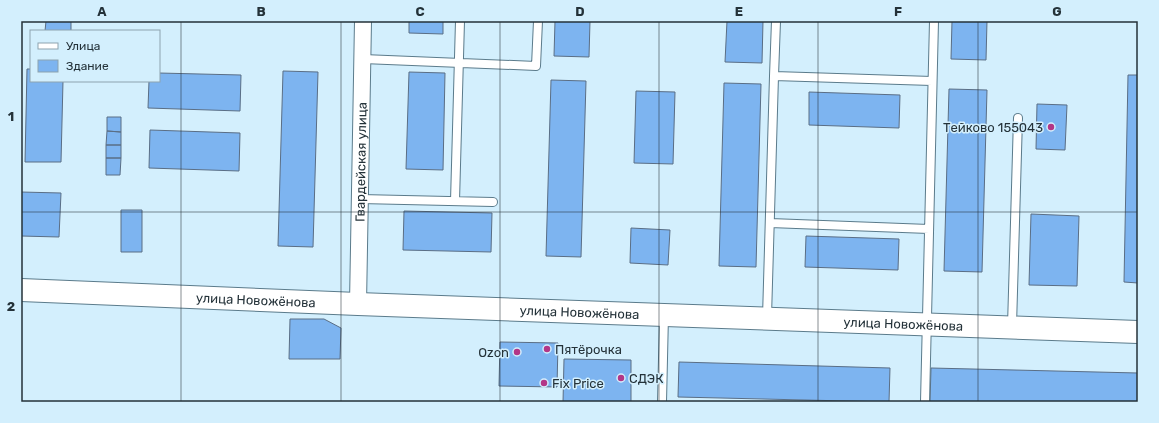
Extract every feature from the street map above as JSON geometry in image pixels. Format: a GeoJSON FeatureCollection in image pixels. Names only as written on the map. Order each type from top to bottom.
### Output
{"type":"FeatureCollection","features":[{"type":"Feature","properties":{"kind":"street","name":"Гвардейская улица"},"geometry":{"type":"LineString","coordinates":[[358,304],[363,21]]}},
{"type":"Feature","properties":{"kind":"street","name":"улица Новожёнова"},"geometry":{"type":"LineString","coordinates":[[21,290],[358,304],[1138,332]]}},
{"type":"Feature","properties":{"kind":"lane"},"geometry":{"type":"LineString","coordinates":[[455,201],[460,21]]}},
{"type":"Feature","properties":{"kind":"lane"},"geometry":{"type":"LineString","coordinates":[[362,59],[536,66],[538,21]]}},
{"type":"Feature","properties":{"kind":"lane"},"geometry":{"type":"LineString","coordinates":[[767,318],[776,21]]}},
{"type":"Feature","properties":{"kind":"lane"},"geometry":{"type":"LineString","coordinates":[[925,402],[934,21]]}},
{"type":"Feature","properties":{"kind":"lane"},"geometry":{"type":"LineString","coordinates":[[774,76],[932,81]]}},
{"type":"Feature","properties":{"kind":"lane"},"geometry":{"type":"LineString","coordinates":[[1012,327],[1018,118]]}},
{"type":"Feature","properties":{"kind":"lane"},"geometry":{"type":"LineString","coordinates":[[360,199],[493,202]]}},
{"type":"Feature","properties":{"kind":"lane"},"geometry":{"type":"LineString","coordinates":[[770,224],[929,229]]}},
{"type":"Feature","properties":{"kind":"lane"},"geometry":{"type":"LineString","coordinates":[[662,402],[664,315]]}},
{"type":"Feature","properties":{"kind":"building"},"geometry":{"type":"Polygon","coordinates":[[[46,21],[71,21],[71,30],[45,30],[46,21]]]}},
{"type":"Feature","properties":{"kind":"building"},"geometry":{"type":"Polygon","coordinates":[[[409,21],[443,21],[443,34],[409,33],[409,21]]]}},
{"type":"Feature","properties":{"kind":"building"},"geometry":{"type":"Polygon","coordinates":[[[555,21],[590,21],[589,57],[554,56],[555,21]]]}},
{"type":"Feature","properties":{"kind":"building"},"geometry":{"type":"Polygon","coordinates":[[[727,21],[763,21],[762,63],[725,62],[727,21]]]}},
{"type":"Feature","properties":{"kind":"building"},"geometry":{"type":"Polygon","coordinates":[[[952,21],[987,21],[986,60],[951,59],[952,21]]]}},
{"type":"Feature","properties":{"kind":"building"},"geometry":{"type":"Polygon","coordinates":[[[27,69],[30,69],[30,82],[63,82],[61,162],[25,162],[27,69]]]}},
{"type":"Feature","properties":{"kind":"building"},"geometry":{"type":"Polygon","coordinates":[[[283,71],[318,72],[313,247],[278,246],[283,71]]]}},
{"type":"Feature","properties":{"kind":"building"},"geometry":{"type":"Polygon","coordinates":[[[409,72],[445,73],[443,170],[406,169],[409,72]]]}},
{"type":"Feature","properties":{"kind":"building"},"geometry":{"type":"Polygon","coordinates":[[[160,73],[241,75],[240,111],[148,108],[149,82],[160,82],[160,73]]]}},
{"type":"Feature","properties":{"kind":"building"},"geometry":{"type":"Polygon","coordinates":[[[1128,75],[1138,75],[1138,283],[1124,282],[1128,75]]]}},
{"type":"Feature","properties":{"kind":"building"},"geometry":{"type":"Polygon","coordinates":[[[551,80],[586,81],[581,257],[546,256],[551,80]]]}},
{"type":"Feature","properties":{"kind":"building"},"geometry":{"type":"Polygon","coordinates":[[[724,83],[761,84],[756,267],[719,266],[724,83]]]}},
{"type":"Feature","properties":{"kind":"building"},"geometry":{"type":"Polygon","coordinates":[[[949,89],[987,90],[982,272],[944,271],[949,89]]]}},
{"type":"Feature","properties":{"kind":"building"},"geometry":{"type":"Polygon","coordinates":[[[636,91],[675,92],[673,164],[634,163],[636,91]]]}},
{"type":"Feature","properties":{"kind":"building"},"geometry":{"type":"Polygon","coordinates":[[[809,92],[900,95],[899,128],[809,125],[809,92]]]}},
{"type":"Feature","properties":{"kind":"building","name":"Тейково 155043"},"geometry":{"type":"Polygon","coordinates":[[[1037,104],[1067,105],[1065,150],[1036,149],[1037,104]]]}},
{"type":"Feature","properties":{"kind":"building"},"geometry":{"type":"Polygon","coordinates":[[[107,117],[121,117],[121,132],[107,131],[107,117]]]}},
{"type":"Feature","properties":{"kind":"building"},"geometry":{"type":"Polygon","coordinates":[[[150,130],[240,133],[239,171],[149,168],[150,130]]]}},
{"type":"Feature","properties":{"kind":"building"},"geometry":{"type":"Polygon","coordinates":[[[107,131],[121,132],[121,145],[106,145],[107,131]]]}},
{"type":"Feature","properties":{"kind":"building"},"geometry":{"type":"Polygon","coordinates":[[[106,145],[121,145],[121,158],[106,158],[106,145]]]}},
{"type":"Feature","properties":{"kind":"building"},"geometry":{"type":"Polygon","coordinates":[[[106,158],[121,158],[120,175],[106,175],[106,158]]]}},
{"type":"Feature","properties":{"kind":"building"},"geometry":{"type":"Polygon","coordinates":[[[21,192],[61,193],[59,237],[21,236],[21,192]]]}},
{"type":"Feature","properties":{"kind":"building"},"geometry":{"type":"Polygon","coordinates":[[[121,210],[142,210],[142,252],[121,252],[121,210]]]}},
{"type":"Feature","properties":{"kind":"building"},"geometry":{"type":"Polygon","coordinates":[[[404,211],[492,213],[491,252],[403,250],[404,211]]]}},
{"type":"Feature","properties":{"kind":"building"},"geometry":{"type":"Polygon","coordinates":[[[1031,214],[1079,216],[1077,286],[1029,285],[1031,214]]]}},
{"type":"Feature","properties":{"kind":"building"},"geometry":{"type":"Polygon","coordinates":[[[631,228],[670,230],[668,265],[630,263],[631,228]]]}},
{"type":"Feature","properties":{"kind":"building"},"geometry":{"type":"Polygon","coordinates":[[[806,236],[899,239],[898,270],[805,267],[806,236]]]}},
{"type":"Feature","properties":{"kind":"building"},"geometry":{"type":"Polygon","coordinates":[[[290,319],[324,319],[341,328],[340,359],[289,359],[290,319]]]}},
{"type":"Feature","properties":{"kind":"building"},"geometry":{"type":"Polygon","coordinates":[[[500,342],[558,343],[557,387],[499,386],[500,342]]]}},
{"type":"Feature","properties":{"kind":"building"},"geometry":{"type":"Polygon","coordinates":[[[564,359],[631,360],[631,402],[563,402],[564,359]]]}},
{"type":"Feature","properties":{"kind":"building"},"geometry":{"type":"Polygon","coordinates":[[[679,362],[890,368],[889,402],[678,397],[679,362]]]}},
{"type":"Feature","properties":{"kind":"building"},"geometry":{"type":"Polygon","coordinates":[[[931,368],[1138,373],[1138,402],[930,402],[931,368]]]}},
{"type":"Feature","properties":{"kind":"place","name":"Тейково 155043"},"geometry":{"type":"Point","coordinates":[1051,127]}},
{"type":"Feature","properties":{"kind":"place","name":"Пятёрочка"},"geometry":{"type":"Point","coordinates":[547,349]}},
{"type":"Feature","properties":{"kind":"place","name":"Ozon"},"geometry":{"type":"Point","coordinates":[517,352]}},
{"type":"Feature","properties":{"kind":"place","name":"СДЭК"},"geometry":{"type":"Point","coordinates":[621,378]}},
{"type":"Feature","properties":{"kind":"place","name":"Fix Price"},"geometry":{"type":"Point","coordinates":[544,383]}}]}
